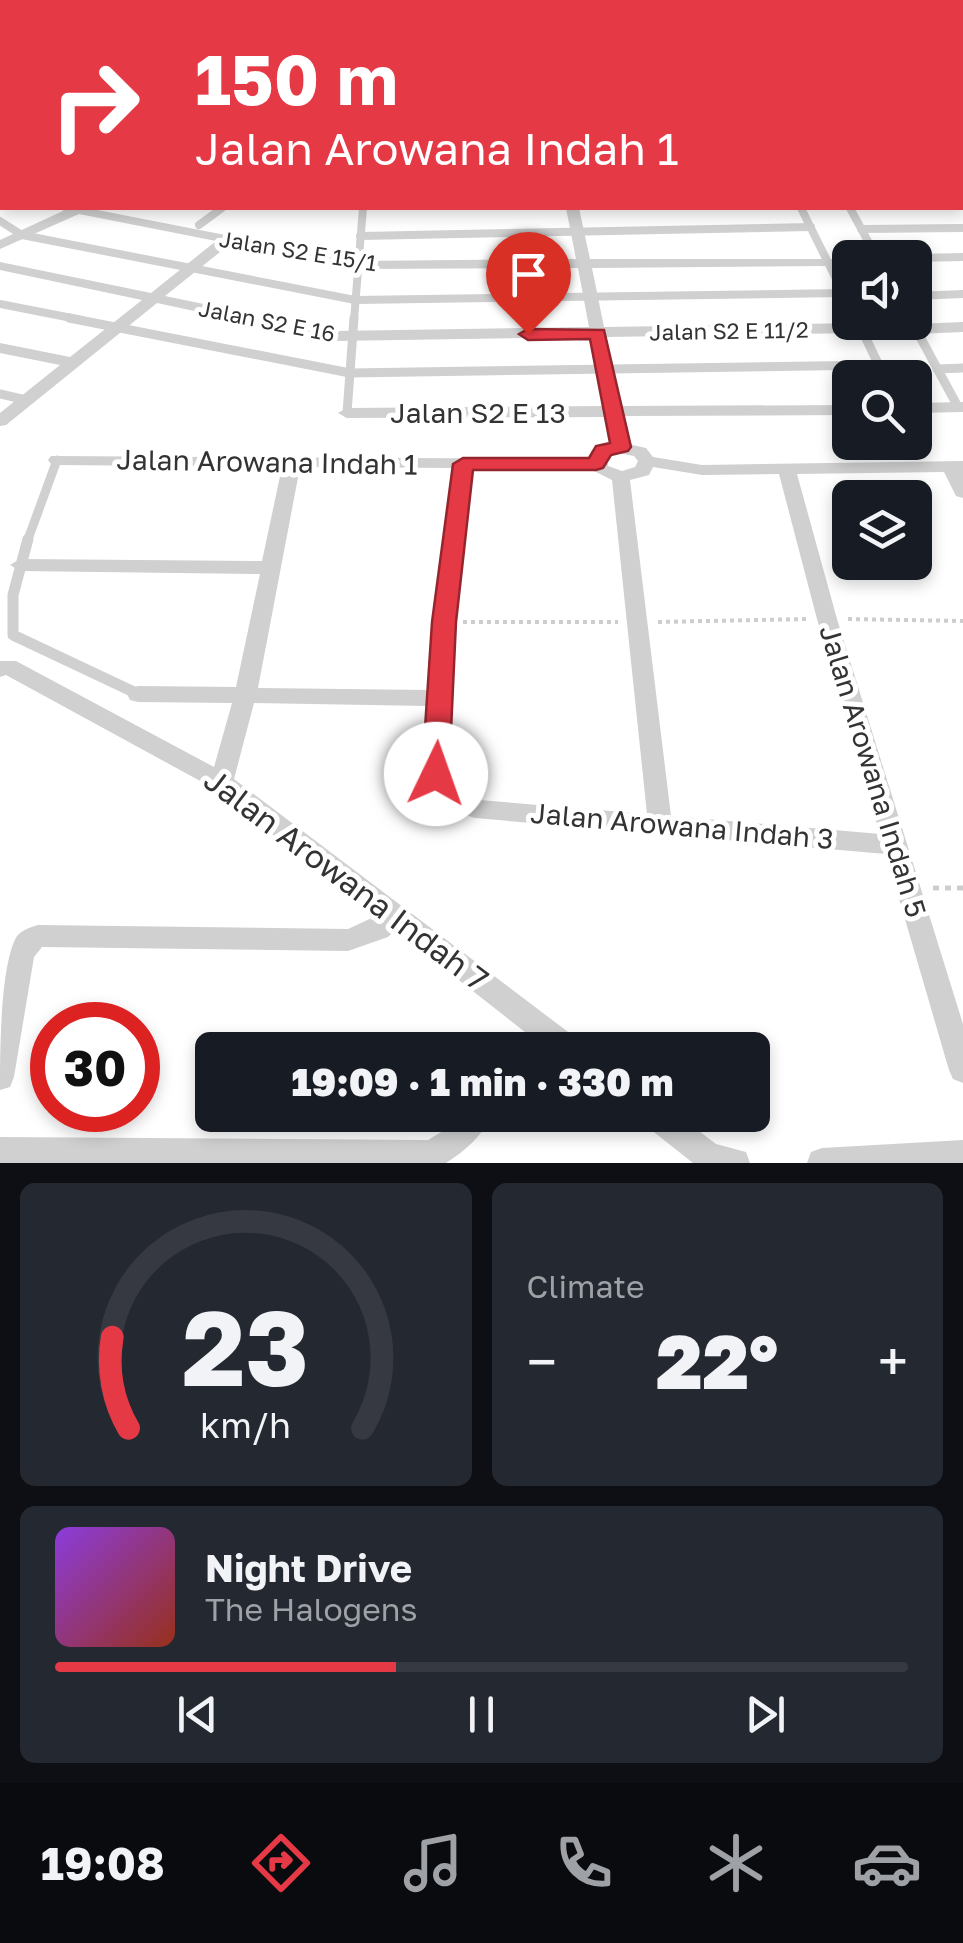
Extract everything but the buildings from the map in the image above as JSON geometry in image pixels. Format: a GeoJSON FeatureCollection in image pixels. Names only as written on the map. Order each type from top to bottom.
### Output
{"type":"FeatureCollection","features":[{"type":"Feature","properties":{"kind":"street"},"geometry":{"type":"LineString","coordinates":[[0,245],[73,210]]}},
{"type":"Feature","properties":{"kind":"street","name":"Jalan S2 E 15/1"},"geometry":{"type":"LineString","coordinates":[[80,210],[358,265],[828,262]]}},
{"type":"Feature","properties":{"kind":"street"},"geometry":{"type":"LineString","coordinates":[[573,210],[620,447]]}},
{"type":"Feature","properties":{"kind":"street"},"geometry":{"type":"LineString","coordinates":[[0,421],[225,241]]}},
{"type":"Feature","properties":{"kind":"street"},"geometry":{"type":"LineString","coordinates":[[932,258],[963,257]]}},
{"type":"Feature","properties":{"kind":"street","name":"Jalan S2 E 16"},"geometry":{"type":"LineString","coordinates":[[0,266],[353,337],[598,334]]}},
{"type":"Feature","properties":{"kind":"street","name":"Jalan S2 E 11/2"},"geometry":{"type":"LineString","coordinates":[[598,334],[832,326]]}},
{"type":"Feature","properties":{"kind":"street"},"geometry":{"type":"LineString","coordinates":[[932,327],[963,328]]}},
{"type":"Feature","properties":{"kind":"street"},"geometry":{"type":"LineString","coordinates":[[0,348],[71,362]]}},
{"type":"Feature","properties":{"kind":"street"},"geometry":{"type":"LineString","coordinates":[[932,408],[960,408]]}},
{"type":"Feature","properties":{"kind":"street","name":"Jalan S2 E 13"},"geometry":{"type":"LineString","coordinates":[[347,413],[832,410]]}},
{"type":"Feature","properties":{"kind":"street"},"geometry":{"type":"LineString","coordinates":[[647,462],[643,471],[620,477],[596,464],[603,450],[620,447],[640,452],[647,462],[702,470],[957,466],[963,492]]}},
{"type":"Feature","properties":{"kind":"street","name":"Jalan Arowana Indah 1"},"geometry":{"type":"LineString","coordinates":[[57,460],[596,464]]}},
{"type":"Feature","properties":{"kind":"street"},"geometry":{"type":"LineString","coordinates":[[221,782],[245,696],[292,464]]}},
{"type":"Feature","properties":{"kind":"street","name":"Jalan Arowana Indah 3"},"geometry":{"type":"LineString","coordinates":[[463,464],[444,622],[436,774],[446,792],[475,809],[895,845]]}},
{"type":"Feature","properties":{"kind":"street","name":"Jalan Arowana Indah 5"},"geometry":{"type":"LineString","coordinates":[[786,470],[963,1070]]}},
{"type":"Feature","properties":{"kind":"street"},"geometry":{"type":"LineString","coordinates":[[620,477],[660,824]]}},
{"type":"Feature","properties":{"kind":"street"},"geometry":{"type":"LineString","coordinates":[[20,565],[273,568]]}},
{"type":"Feature","properties":{"kind":"street","name":"Jalan Arowana Indah 7"},"geometry":{"type":"LineString","coordinates":[[4,667],[221,782],[396,914],[537,1032]]}},
{"type":"Feature","properties":{"kind":"street"},"geometry":{"type":"LineString","coordinates":[[138,694],[440,698]]}},
{"type":"Feature","properties":{"kind":"street"},"geometry":{"type":"LineString","coordinates":[[0,1077],[21,957],[27,944],[38,936],[348,940],[379,929],[396,914]]}},
{"type":"Feature","properties":{"kind":"street"},"geometry":{"type":"LineString","coordinates":[[0,1152],[431,1155],[462,1132]]}},
{"type":"Feature","properties":{"kind":"street"},"geometry":{"type":"LineString","coordinates":[[678,1132],[718,1161]]}},
{"type":"Feature","properties":{"kind":"street"},"geometry":{"type":"LineString","coordinates":[[822,1163],[963,1155]]}},
{"type":"Feature","properties":{"kind":"lane"},"geometry":{"type":"LineString","coordinates":[[199,225],[219,210]]}},
{"type":"Feature","properties":{"kind":"lane"},"geometry":{"type":"LineString","coordinates":[[347,413],[363,210]]}},
{"type":"Feature","properties":{"kind":"lane"},"geometry":{"type":"LineString","coordinates":[[802,210],[832,270]]}},
{"type":"Feature","properties":{"kind":"lane"},"geometry":{"type":"LineString","coordinates":[[851,210],[868,240]]}},
{"type":"Feature","properties":{"kind":"lane"},"geometry":{"type":"LineString","coordinates":[[0,220],[22,235],[356,300],[832,293]]}},
{"type":"Feature","properties":{"kind":"lane"},"geometry":{"type":"LineString","coordinates":[[360,236],[811,228]]}},
{"type":"Feature","properties":{"kind":"lane"},"geometry":{"type":"LineString","coordinates":[[862,229],[963,228]]}},
{"type":"Feature","properties":{"kind":"lane"},"geometry":{"type":"LineString","coordinates":[[932,295],[963,294]]}},
{"type":"Feature","properties":{"kind":"lane"},"geometry":{"type":"LineString","coordinates":[[0,304],[350,373],[832,366]]}},
{"type":"Feature","properties":{"kind":"lane"},"geometry":{"type":"LineString","coordinates":[[921,340],[960,408]]}},
{"type":"Feature","properties":{"kind":"lane"},"geometry":{"type":"LineString","coordinates":[[937,369],[963,368]]}},
{"type":"Feature","properties":{"kind":"lane"},"geometry":{"type":"LineString","coordinates":[[0,394],[26,400]]}},
{"type":"Feature","properties":{"kind":"lane"},"geometry":{"type":"LineString","coordinates":[[57,460],[20,565],[10,623],[13,635],[138,694]]}},
{"type":"Feature","properties":{"kind":"path"},"geometry":{"type":"LineString","coordinates":[[444,622],[963,620]]}},
{"type":"Feature","properties":{"kind":"path"},"geometry":{"type":"LineString","coordinates":[[908,888],[963,888]]}},
{"type":"Feature","properties":{"kind":"route"},"geometry":{"type":"LineString","coordinates":[[436,774],[444,622],[463,464],[596,464],[603,450],[620,447],[598,334],[528,334]]}}]}
